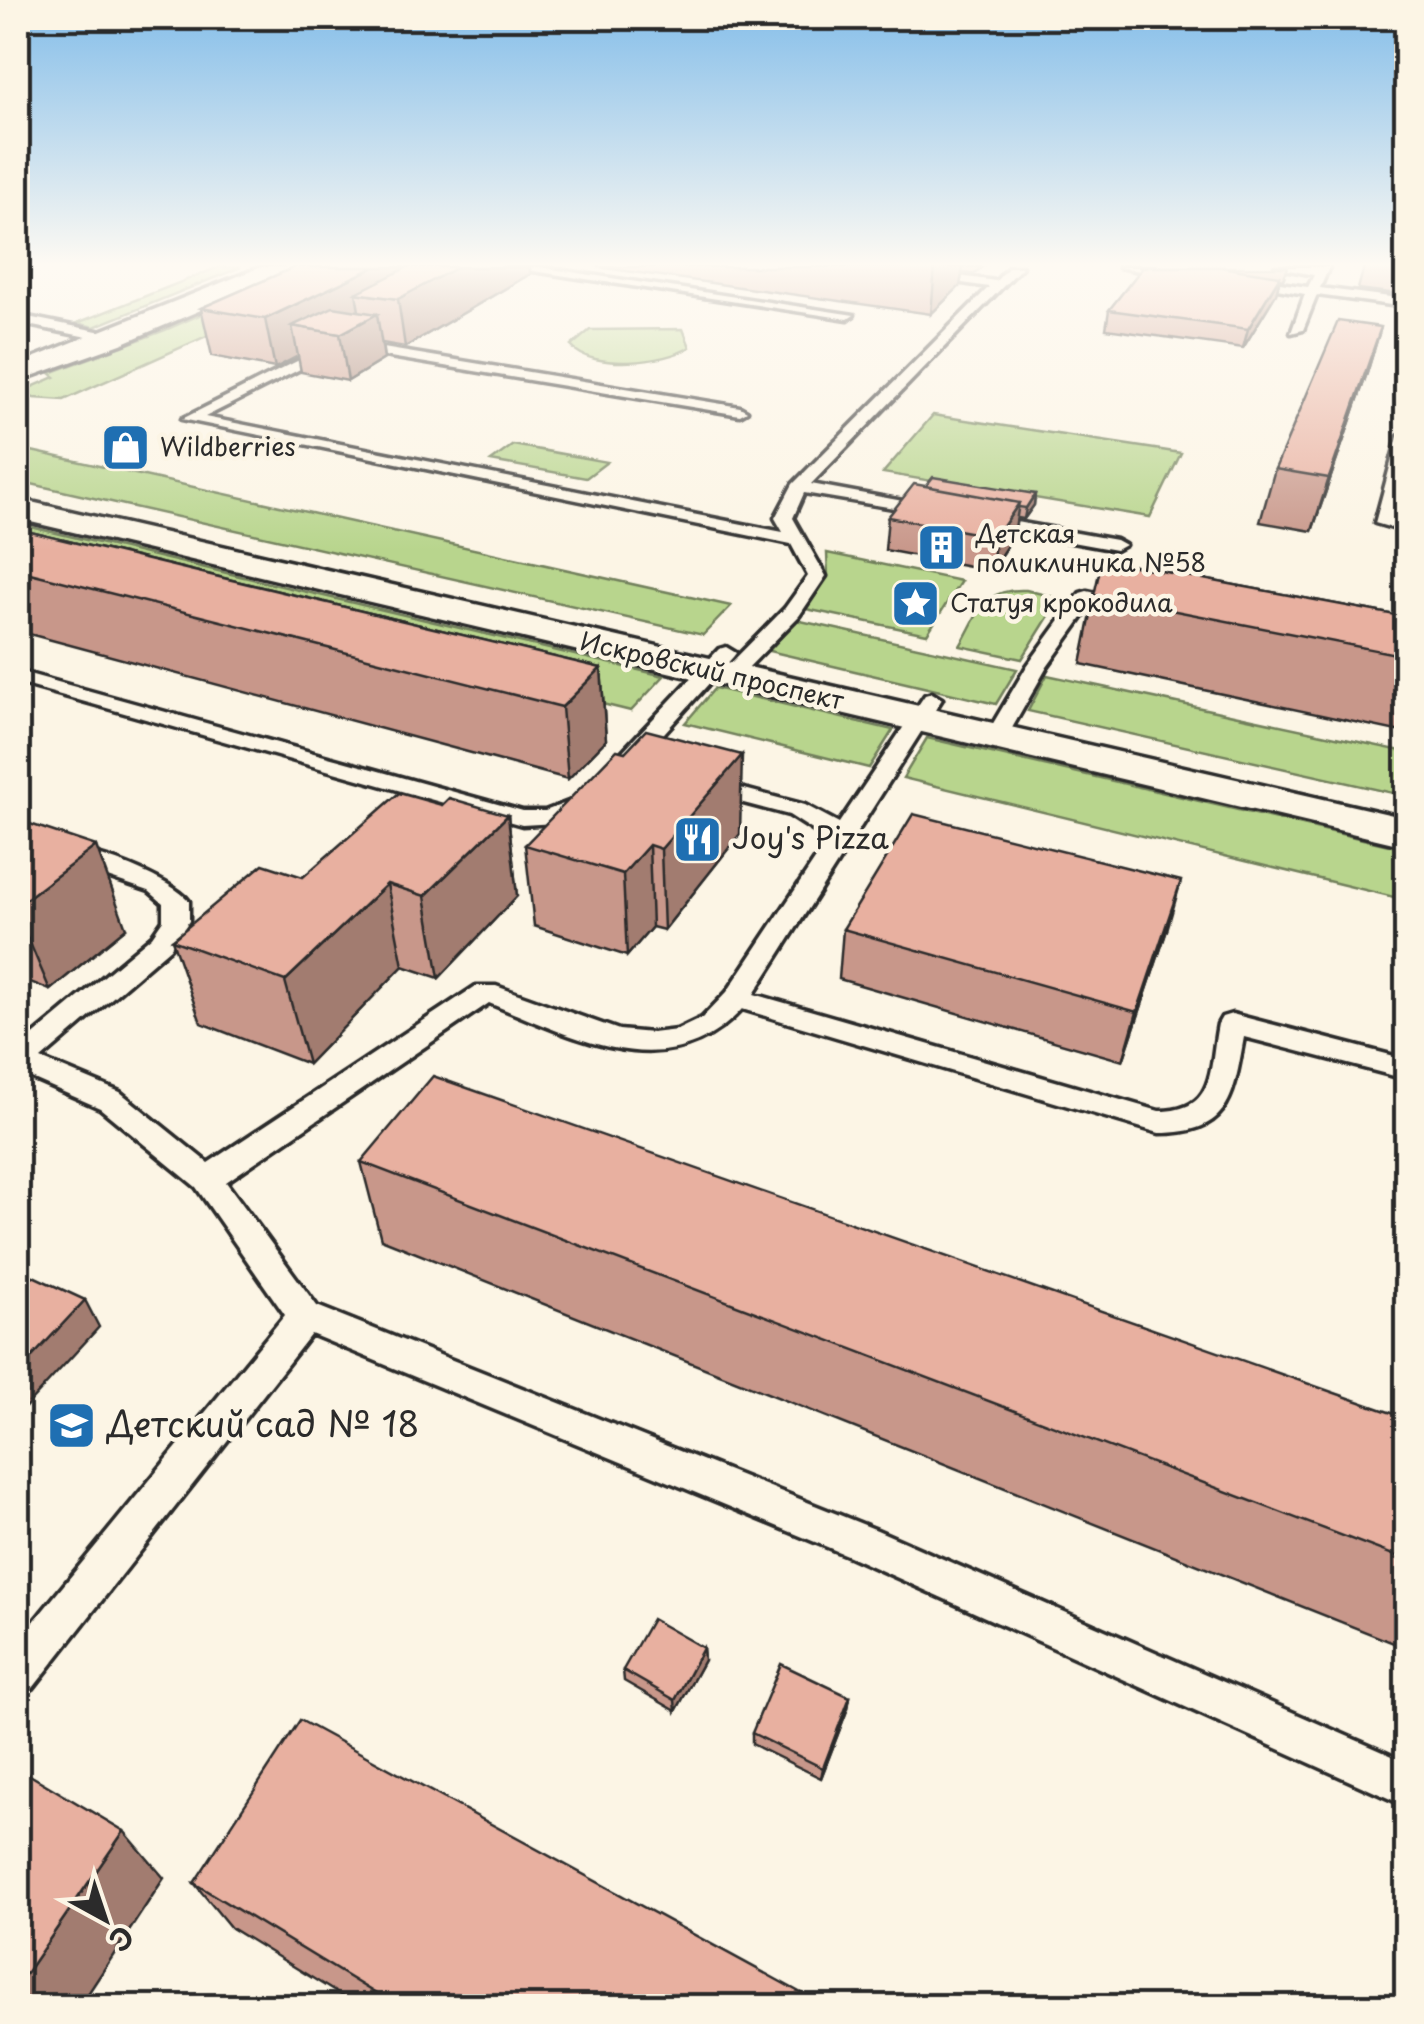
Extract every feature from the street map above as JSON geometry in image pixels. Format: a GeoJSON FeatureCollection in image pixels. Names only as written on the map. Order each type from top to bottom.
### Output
{"type":"FeatureCollection","features":[{"type":"Feature","properties":{"kind":"street"},"geometry":{"type":"LineString","coordinates":[[18,373],[44,361]]}},
{"type":"Feature","properties":{"kind":"street","name":"Искровский проспект"},"geometry":{"type":"LineString","coordinates":[[18,490],[728,664]]}},
{"type":"Feature","properties":{"kind":"street","name":"Искровский проспект"},"geometry":{"type":"LineString","coordinates":[[18,509],[925,709],[1406,832]]}},
{"type":"Feature","properties":{"kind":"street","name":"Искровский проспект"},"geometry":{"type":"LineString","coordinates":[[1001,727],[1406,808]]}},
{"type":"Feature","properties":{"kind":"lane"},"geometry":{"type":"LineString","coordinates":[[304,361],[190,419],[793,539]]}},
{"type":"Feature","properties":{"kind":"lane"},"geometry":{"type":"LineString","coordinates":[[444,361],[740,410]]}},
{"type":"Feature","properties":{"kind":"lane"},"geometry":{"type":"LineString","coordinates":[[18,678],[522,818],[548,818],[571,811],[728,664],[792,612],[817,576],[811,557],[793,539],[784,518],[799,487],[924,361]]}},
{"type":"Feature","properties":{"kind":"lane"},"geometry":{"type":"LineString","coordinates":[[1406,437],[1384,524],[1406,527]]}},
{"type":"Feature","properties":{"kind":"lane"},"geometry":{"type":"LineString","coordinates":[[799,487],[1116,545]]}},
{"type":"Feature","properties":{"kind":"lane"},"geometry":{"type":"LineString","coordinates":[[1001,727],[1086,597],[1156,611]]}},
{"type":"Feature","properties":{"kind":"lane"},"geometry":{"type":"LineString","coordinates":[[207,1179],[486,992],[640,1046],[682,1042],[717,1024],[925,709]]}},
{"type":"Feature","properties":{"kind":"lane"},"geometry":{"type":"LineString","coordinates":[[611,776],[666,776],[797,810],[822,826],[846,832]]}},
{"type":"Feature","properties":{"kind":"lane"},"geometry":{"type":"LineString","coordinates":[[52,850],[158,886],[176,901],[176,920],[161,942],[18,1062],[110,1100],[207,1179],[305,1316],[863,1543],[1406,1784]]}},
{"type":"Feature","properties":{"kind":"lane"},"geometry":{"type":"LineString","coordinates":[[737,998],[1171,1123],[1204,1118],[1215,1103],[1232,1024],[1406,1069]]}},
{"type":"Feature","properties":{"kind":"lane"},"geometry":{"type":"LineString","coordinates":[[18,1673],[305,1316]]}},
{"type":"Feature","properties":{"kind":"green space"},"geometry":{"type":"Polygon","coordinates":[[[81,361],[150,361],[64,400],[18,393],[55,377],[50,373],[81,361]]]}},
{"type":"Feature","properties":{"kind":"green space"},"geometry":{"type":"Polygon","coordinates":[[[933,415],[1181,453],[1150,517],[883,473],[933,415]]]}},
{"type":"Feature","properties":{"kind":"green space"},"geometry":{"type":"Polygon","coordinates":[[[513,445],[607,462],[586,478],[491,461],[513,445]]]}},
{"type":"Feature","properties":{"kind":"green space"},"geometry":{"type":"Polygon","coordinates":[[[18,448],[731,606],[703,635],[18,481],[18,448]]]}},
{"type":"Feature","properties":{"kind":"green space"},"geometry":{"type":"Polygon","coordinates":[[[18,524],[664,676],[631,711],[18,560],[18,524]]]}},
{"type":"Feature","properties":{"kind":"green space"},"geometry":{"type":"Polygon","coordinates":[[[827,553],[961,581],[927,634],[801,608],[828,577],[827,553]]]}},
{"type":"Feature","properties":{"kind":"green space"},"geometry":{"type":"Polygon","coordinates":[[[1011,590],[1054,597],[1057,603],[1022,659],[960,646],[991,598],[1011,590]]]}},
{"type":"Feature","properties":{"kind":"green space"},"geometry":{"type":"Polygon","coordinates":[[[796,620],[1017,669],[996,704],[769,651],[796,620]]]}},
{"type":"Feature","properties":{"kind":"green space"},"geometry":{"type":"Polygon","coordinates":[[[1047,675],[1406,752],[1406,796],[1028,711],[1047,675]]]}},
{"type":"Feature","properties":{"kind":"green space"},"geometry":{"type":"Polygon","coordinates":[[[715,688],[893,730],[869,768],[685,723],[715,688]]]}},
{"type":"Feature","properties":{"kind":"green space"},"geometry":{"type":"Polygon","coordinates":[[[927,738],[1406,849],[1406,900],[903,778],[927,738]]]}},
{"type":"Feature","properties":{"kind":"building"},"geometry":{"type":"Polygon","coordinates":[[[1321,361],[1369,361],[1329,478],[1275,469],[1321,361]]]}},
{"type":"Feature","properties":{"kind":"building"},"geometry":{"type":"Polygon","coordinates":[[[933,477],[1035,494],[1026,508],[1018,507],[1019,503],[926,486],[933,477]]]}},
{"type":"Feature","properties":{"kind":"building"},"geometry":{"type":"Polygon","coordinates":[[[914,484],[1019,503],[996,537],[888,517],[914,484]]]}},
{"type":"Feature","properties":{"kind":"building"},"geometry":{"type":"Polygon","coordinates":[[[18,529],[601,668],[562,707],[18,570],[18,529]]]}},
{"type":"Feature","properties":{"kind":"building"},"geometry":{"type":"Polygon","coordinates":[[[1102,560],[1406,617],[1406,656],[1094,595],[1102,560]]]}},
{"type":"Feature","properties":{"kind":"building"},"geometry":{"type":"Polygon","coordinates":[[[646,730],[742,755],[661,849],[649,845],[623,874],[525,845],[617,750],[625,752],[646,730]]]}},
{"type":"Feature","properties":{"kind":"building"},"geometry":{"type":"Polygon","coordinates":[[[399,793],[442,805],[449,798],[508,815],[425,896],[387,884],[285,981],[172,940],[263,864],[303,877],[399,793]]]}},
{"type":"Feature","properties":{"kind":"building"},"geometry":{"type":"Polygon","coordinates":[[[913,814],[1181,881],[1137,1012],[843,929],[913,814]]]}},
{"type":"Feature","properties":{"kind":"building"},"geometry":{"type":"Polygon","coordinates":[[[18,820],[96,846],[18,905],[18,820]]]}},
{"type":"Feature","properties":{"kind":"building"},"geometry":{"type":"Polygon","coordinates":[[[433,1076],[1406,1418],[1406,1560],[361,1162],[433,1076]]]}},
{"type":"Feature","properties":{"kind":"building"},"geometry":{"type":"Polygon","coordinates":[[[18,1269],[85,1300],[18,1372],[18,1269]]]}},
{"type":"Feature","properties":{"kind":"building"},"geometry":{"type":"Polygon","coordinates":[[[652,1619],[703,1648],[675,1700],[623,1670],[652,1619]]]}},
{"type":"Feature","properties":{"kind":"building"},"geometry":{"type":"Polygon","coordinates":[[[781,1664],[850,1697],[823,1768],[752,1733],[781,1664]]]}},
{"type":"Feature","properties":{"kind":"building"},"geometry":{"type":"Polygon","coordinates":[[[300,1720],[825,2006],[396,2006],[194,1883],[300,1720]]]}},
{"type":"Feature","properties":{"kind":"building"},"geometry":{"type":"Polygon","coordinates":[[[18,1768],[124,1831],[18,1985],[18,1768]]]}},
{"type":"Feature","properties":{"kind":"place","name":"Wildberries"},"geometry":{"type":"Point","coordinates":[125,447]}},
{"type":"Feature","properties":{"kind":"place","name":"Детская поликлиника №58"},"geometry":{"type":"Point","coordinates":[941,548]}},
{"type":"Feature","properties":{"kind":"place","name":"Статуя крокодила"},"geometry":{"type":"Point","coordinates":[915,603]}},
{"type":"Feature","properties":{"kind":"place","name":"Joy's Pizza"},"geometry":{"type":"Point","coordinates":[697,839]}},
{"type":"Feature","properties":{"kind":"place","name":"Детский сад № 18"},"geometry":{"type":"Point","coordinates":[72,1425]}}]}
